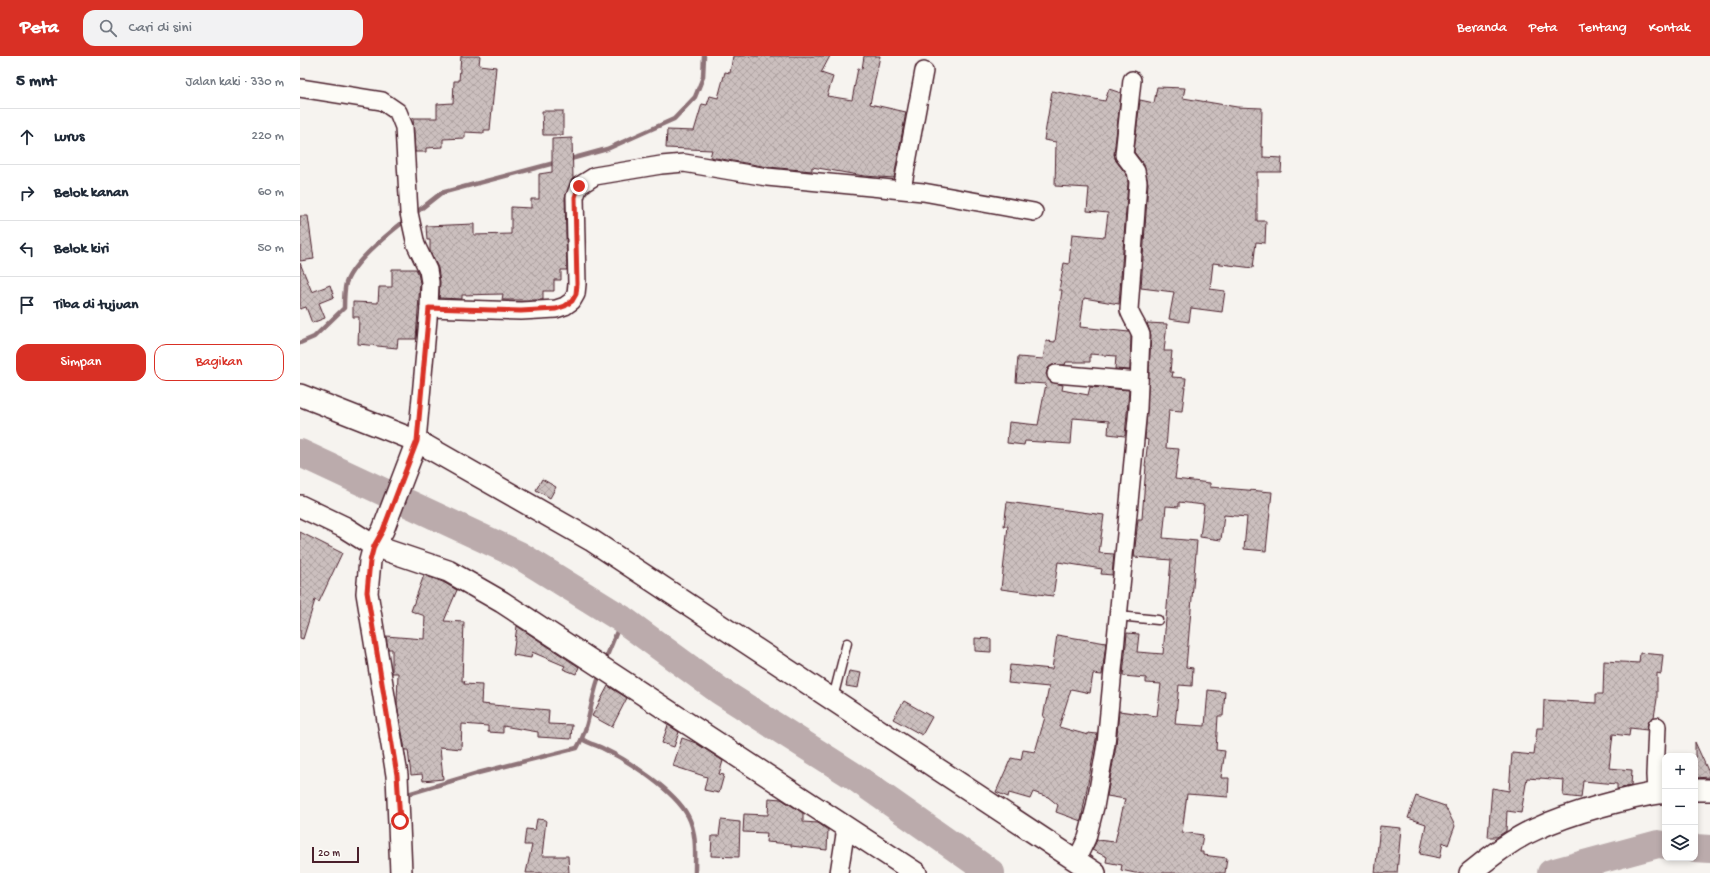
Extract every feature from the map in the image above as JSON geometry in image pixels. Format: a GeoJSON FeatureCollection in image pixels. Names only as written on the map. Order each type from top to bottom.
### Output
{"type":"FeatureCollection","features":[{"type":"Feature","properties":{"kind":"street"},"geometry":{"type":"LineString","coordinates":[[902,189],[924,71]]}},
{"type":"Feature","properties":{"kind":"street"},"geometry":{"type":"LineString","coordinates":[[1076,861],[1087,838],[1095,807],[1106,744],[1138,408],[1141,336],[1138,326],[1132,320],[1129,310],[1138,182],[1136,171],[1124,155],[1132,80]]}},
{"type":"Feature","properties":{"kind":"street"},"geometry":{"type":"LineString","coordinates":[[300,88],[382,101],[398,112],[404,127],[409,213],[416,245],[428,270],[429,308],[415,447],[370,561],[367,592],[397,775],[401,873]]}},
{"type":"Feature","properties":{"kind":"street"},"geometry":{"type":"LineString","coordinates":[[429,308],[521,311],[556,309],[565,306],[576,294],[577,284],[575,197],[579,186],[595,176],[684,163],[767,177],[902,189],[1034,212]]}},
{"type":"Feature","properties":{"kind":"street"},"geometry":{"type":"LineString","coordinates":[[1056,374],[1139,381]]}},
{"type":"Feature","properties":{"kind":"street"},"geometry":{"type":"LineString","coordinates":[[300,395],[415,447],[591,540],[1095,873]]}},
{"type":"Feature","properties":{"kind":"street"},"geometry":{"type":"LineString","coordinates":[[300,506],[344,528],[379,538],[448,571],[502,602],[916,873]]}},
{"type":"Feature","properties":{"kind":"street"},"geometry":{"type":"LineString","coordinates":[[1470,873],[1507,845],[1536,829],[1571,816],[1661,793],[1655,775],[1657,726]]}},
{"type":"Feature","properties":{"kind":"street"},"geometry":{"type":"LineString","coordinates":[[1698,790],[1710,790]]}},
{"type":"Feature","properties":{"kind":"street"},"geometry":{"type":"LineString","coordinates":[[839,873],[846,828]]}},
{"type":"Feature","properties":{"kind":"lane"},"geometry":{"type":"LineString","coordinates":[[1118,616],[1158,620]]}},
{"type":"Feature","properties":{"kind":"lane"},"geometry":{"type":"LineString","coordinates":[[833,699],[848,643]]}},
{"type":"Feature","properties":{"kind":"building"},"geometry":{"type":"Polygon","coordinates":[[[461,56],[480,56],[479,65],[496,67],[490,130],[484,130],[484,133],[465,132],[465,138],[443,139],[443,147],[426,148],[426,152],[415,152],[413,118],[437,118],[437,104],[453,103],[454,81],[459,81],[461,56]]]}},
{"type":"Feature","properties":{"kind":"building"},"geometry":{"type":"Polygon","coordinates":[[[733,56],[830,56],[821,73],[833,77],[827,96],[852,100],[858,68],[862,69],[864,56],[880,56],[870,104],[906,112],[894,178],[864,176],[812,167],[812,171],[768,167],[710,157],[712,150],[666,148],[667,130],[694,131],[702,104],[707,105],[710,96],[718,98],[725,72],[730,73],[733,56]]]}},
{"type":"Feature","properties":{"kind":"building"},"geometry":{"type":"Polygon","coordinates":[[[1157,87],[1185,88],[1183,98],[1237,107],[1262,108],[1261,147],[1263,147],[1263,157],[1282,158],[1281,172],[1257,172],[1257,221],[1266,221],[1265,243],[1256,242],[1253,268],[1213,263],[1210,289],[1225,291],[1222,312],[1191,308],[1189,322],[1169,319],[1174,292],[1141,288],[1148,183],[1144,165],[1134,152],[1140,100],[1154,103],[1157,87]]]}},
{"type":"Feature","properties":{"kind":"building"},"geometry":{"type":"Polygon","coordinates":[[[1109,89],[1121,93],[1114,154],[1116,161],[1127,175],[1128,183],[1119,304],[1084,298],[1080,327],[1129,332],[1131,337],[1130,370],[1115,369],[1116,356],[1090,354],[1090,362],[1066,362],[1065,365],[1052,365],[1048,368],[1046,374],[1051,382],[1063,385],[1062,390],[1088,395],[1090,387],[1129,390],[1125,436],[1108,434],[1109,421],[1073,418],[1071,444],[1025,441],[1024,445],[1007,443],[1009,422],[1038,425],[1046,384],[1016,382],[1018,357],[1043,359],[1046,341],[1055,342],[1062,290],[1059,290],[1064,263],[1069,264],[1072,234],[1105,237],[1108,213],[1087,211],[1089,188],[1055,186],[1056,142],[1044,140],[1052,91],[1105,101],[1109,89]]]}},
{"type":"Feature","properties":{"kind":"building"},"geometry":{"type":"Polygon","coordinates":[[[542,111],[563,111],[563,135],[543,135],[542,111]]]}},
{"type":"Feature","properties":{"kind":"building"},"geometry":{"type":"Polygon","coordinates":[[[572,138],[573,179],[565,197],[567,270],[561,270],[561,280],[554,280],[554,291],[543,291],[543,300],[502,300],[503,294],[462,295],[462,299],[439,298],[440,282],[438,268],[430,251],[430,240],[427,240],[426,226],[474,224],[474,235],[511,234],[511,207],[531,208],[531,199],[539,199],[539,174],[552,172],[552,139],[572,138]]]}},
{"type":"Feature","properties":{"kind":"building"},"geometry":{"type":"Polygon","coordinates":[[[300,216],[308,216],[314,259],[300,261],[300,216]]]}},
{"type":"Feature","properties":{"kind":"building"},"geometry":{"type":"Polygon","coordinates":[[[300,263],[312,292],[330,285],[334,297],[319,303],[325,318],[312,323],[306,307],[300,309],[300,263]]]}},
{"type":"Feature","properties":{"kind":"building"},"geometry":{"type":"Polygon","coordinates":[[[392,269],[416,269],[418,273],[420,283],[416,339],[398,339],[397,348],[358,344],[359,317],[353,317],[353,302],[378,303],[379,287],[392,287],[392,269]]]}},
{"type":"Feature","properties":{"kind":"building"},"geometry":{"type":"Polygon","coordinates":[[[1147,323],[1167,324],[1164,351],[1172,351],[1170,372],[1173,372],[1172,377],[1186,378],[1182,411],[1169,410],[1166,448],[1179,449],[1175,479],[1210,483],[1210,487],[1272,492],[1266,551],[1244,549],[1247,517],[1224,515],[1221,540],[1200,537],[1204,505],[1179,502],[1179,507],[1166,506],[1163,538],[1197,541],[1186,667],[1193,668],[1192,686],[1179,685],[1175,724],[1205,726],[1208,690],[1225,692],[1223,716],[1218,716],[1216,750],[1225,751],[1221,778],[1229,778],[1228,797],[1187,794],[1182,832],[1203,835],[1200,852],[1203,852],[1203,855],[1227,858],[1225,873],[1135,873],[1121,870],[1122,865],[1106,862],[1107,857],[1092,850],[1097,840],[1115,842],[1125,799],[1107,796],[1116,746],[1119,711],[1157,716],[1161,684],[1146,683],[1146,678],[1123,676],[1127,633],[1139,634],[1137,652],[1163,654],[1171,560],[1134,557],[1138,519],[1142,519],[1148,440],[1145,439],[1151,335],[1147,323]]]}},
{"type":"Feature","properties":{"kind":"building"},"geometry":{"type":"Polygon","coordinates":[[[542,479],[556,487],[550,498],[536,490],[542,479]]]}},
{"type":"Feature","properties":{"kind":"building"},"geometry":{"type":"Polygon","coordinates":[[[1007,502],[1104,515],[1099,553],[1114,554],[1112,575],[1101,574],[1102,569],[1058,562],[1053,596],[1001,589],[1008,526],[1004,526],[1007,502]]]}},
{"type":"Feature","properties":{"kind":"building"},"geometry":{"type":"Polygon","coordinates":[[[300,532],[342,553],[319,602],[315,600],[303,639],[300,638],[300,532]]]}},
{"type":"Feature","properties":{"kind":"building"},"geometry":{"type":"Polygon","coordinates":[[[424,575],[443,582],[457,590],[444,621],[464,622],[462,681],[465,681],[464,684],[482,685],[481,704],[549,710],[548,724],[572,725],[571,739],[538,737],[538,732],[503,726],[503,733],[488,732],[488,726],[462,724],[461,749],[440,747],[443,779],[423,781],[422,774],[411,775],[408,750],[405,750],[397,704],[398,673],[392,673],[392,649],[388,649],[386,636],[424,639],[425,616],[411,611],[424,575]]]}},
{"type":"Feature","properties":{"kind":"building"},"geometry":{"type":"Polygon","coordinates":[[[517,626],[579,667],[576,674],[563,669],[565,666],[532,652],[531,658],[513,655],[517,626]]]}},
{"type":"Feature","properties":{"kind":"building"},"geometry":{"type":"Polygon","coordinates":[[[1057,635],[1106,643],[1102,675],[1093,674],[1090,693],[1071,689],[1059,727],[1088,735],[1088,733],[1097,734],[1081,821],[1056,812],[1058,805],[1048,797],[1033,792],[1030,799],[1009,793],[1008,797],[996,792],[1011,758],[1021,760],[1023,750],[1035,752],[1045,717],[1043,717],[1049,687],[1008,683],[1010,665],[1052,669],[1057,635]]]}},
{"type":"Feature","properties":{"kind":"building"},"geometry":{"type":"Polygon","coordinates":[[[975,638],[991,639],[991,652],[975,651],[975,638]]]}},
{"type":"Feature","properties":{"kind":"building"},"geometry":{"type":"Polygon","coordinates":[[[1640,653],[1663,655],[1661,674],[1657,673],[1657,699],[1654,717],[1648,721],[1647,730],[1630,728],[1629,736],[1613,734],[1609,768],[1632,770],[1631,786],[1617,789],[1617,784],[1583,781],[1581,798],[1563,796],[1564,780],[1527,778],[1521,813],[1507,811],[1506,831],[1497,837],[1488,837],[1492,788],[1509,791],[1512,753],[1534,755],[1537,728],[1543,728],[1544,700],[1596,703],[1596,694],[1603,694],[1604,661],[1639,663],[1640,653]]]}},
{"type":"Feature","properties":{"kind":"building"},"geometry":{"type":"Polygon","coordinates":[[[849,671],[861,673],[858,688],[846,686],[849,671]]]}},
{"type":"Feature","properties":{"kind":"building"},"geometry":{"type":"Polygon","coordinates":[[[608,686],[627,698],[612,727],[592,716],[608,686]]]}},
{"type":"Feature","properties":{"kind":"building"},"geometry":{"type":"Polygon","coordinates":[[[904,701],[932,717],[922,735],[893,719],[904,701]]]}},
{"type":"Feature","properties":{"kind":"building"},"geometry":{"type":"Polygon","coordinates":[[[668,725],[679,732],[674,747],[662,743],[668,725]]]}},
{"type":"Feature","properties":{"kind":"building"},"geometry":{"type":"Polygon","coordinates":[[[682,738],[696,743],[723,761],[719,774],[724,775],[719,793],[704,790],[707,777],[673,766],[682,738]]]}},
{"type":"Feature","properties":{"kind":"building"},"geometry":{"type":"Polygon","coordinates":[[[1695,742],[1710,777],[1698,778],[1698,753],[1695,753],[1695,742]]]}},
{"type":"Feature","properties":{"kind":"building"},"geometry":{"type":"Polygon","coordinates":[[[1416,796],[1445,806],[1455,826],[1448,845],[1443,842],[1440,858],[1420,854],[1426,824],[1408,818],[1416,796]]]}},
{"type":"Feature","properties":{"kind":"building"},"geometry":{"type":"Polygon","coordinates":[[[769,798],[781,799],[803,813],[803,822],[818,823],[828,830],[827,850],[791,846],[791,844],[766,842],[767,833],[743,832],[744,814],[768,815],[769,798]]]}},
{"type":"Feature","properties":{"kind":"building"},"geometry":{"type":"Polygon","coordinates":[[[537,819],[546,820],[542,856],[568,856],[569,873],[526,873],[532,845],[524,845],[526,829],[535,830],[537,819]]]}},
{"type":"Feature","properties":{"kind":"building"},"geometry":{"type":"Polygon","coordinates":[[[721,820],[740,822],[739,857],[711,856],[712,836],[719,836],[721,820]]]}},
{"type":"Feature","properties":{"kind":"building"},"geometry":{"type":"Polygon","coordinates":[[[1380,826],[1401,828],[1397,873],[1375,873],[1380,826]]]}},
{"type":"Feature","properties":{"kind":"waterway"},"geometry":{"type":"LineString","coordinates":[[567,160],[607,149],[674,119],[695,97],[703,77],[704,56]]}},
{"type":"Feature","properties":{"kind":"waterway"},"geometry":{"type":"LineString","coordinates":[[413,215],[441,193],[558,162]]}},
{"type":"Feature","properties":{"kind":"waterway"},"geometry":{"type":"LineString","coordinates":[[300,343],[314,337],[344,308],[344,292],[346,283],[356,266],[372,248],[407,219]]}},
{"type":"Feature","properties":{"kind":"waterway"},"geometry":{"type":"LineString","coordinates":[[300,453],[519,555],[622,619],[720,691],[852,775],[991,873]]}},
{"type":"Feature","properties":{"kind":"waterway"},"geometry":{"type":"LineString","coordinates":[[604,663],[622,619]]}},
{"type":"Feature","properties":{"kind":"waterway"},"geometry":{"type":"LineString","coordinates":[[408,799],[408,794],[478,773],[577,748],[585,730],[601,672]]}},
{"type":"Feature","properties":{"kind":"waterway"},"geometry":{"type":"LineString","coordinates":[[582,739],[614,754],[638,769],[662,787],[682,806],[693,829],[695,844],[695,873]]}},
{"type":"Feature","properties":{"kind":"waterway"},"geometry":{"type":"LineString","coordinates":[[1551,873],[1658,844],[1662,845]]}},
{"type":"Feature","properties":{"kind":"waterway"},"geometry":{"type":"LineString","coordinates":[[1698,848],[1710,849]]}},
{"type":"Feature","properties":{"kind":"route"},"geometry":{"type":"LineString","coordinates":[[400,821],[397,775],[372,632],[367,592],[370,561],[374,546],[383,530],[417,441],[429,308],[521,311],[556,309],[565,306],[572,301],[576,294],[577,284],[578,256],[575,197],[579,186]]}}]}
